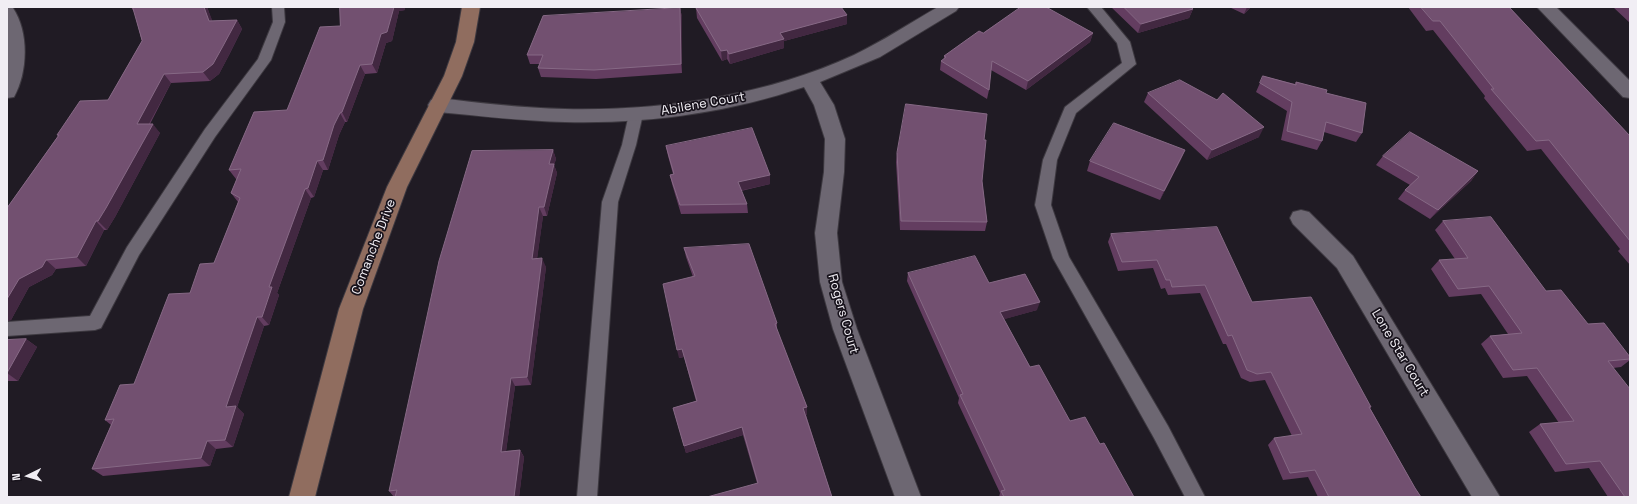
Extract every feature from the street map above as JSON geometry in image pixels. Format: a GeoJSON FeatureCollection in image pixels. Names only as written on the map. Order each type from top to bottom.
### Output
{"type":"FeatureCollection","features":[{"type":"Feature","properties":{"kind":"street","name":"Comanche Drive"},"geometry":{"type":"LineString","coordinates":[[302,497],[351,309],[397,187],[453,76],[465,42],[471,7]]}},
{"type":"Feature","properties":{"kind":"street"},"geometry":{"type":"LineString","coordinates":[[1546,7],[1630,92]]}},
{"type":"Feature","properties":{"kind":"street","name":"Abilene Court"},"geometry":{"type":"LineString","coordinates":[[438,105],[545,115],[583,116],[636,114],[687,108],[726,101],[809,79],[848,64],[884,47],[943,9]]}},
{"type":"Feature","properties":{"kind":"street"},"geometry":{"type":"LineString","coordinates":[[7,12],[15,35],[16,58],[7,92]]}},
{"type":"Feature","properties":{"kind":"street","name":"Rogers Court"},"geometry":{"type":"LineString","coordinates":[[809,79],[824,105],[835,139],[834,172],[826,233],[831,282],[845,329],[908,497]]}},
{"type":"Feature","properties":{"kind":"street","name":"Lone Star Court"},"geometry":{"type":"LineString","coordinates":[[1301,218],[1345,262],[1487,497]]}},
{"type":"Feature","properties":{"kind":"lane"},"geometry":{"type":"LineString","coordinates":[[7,329],[95,323],[133,251],[210,133],[264,60],[279,22],[278,7]]}},
{"type":"Feature","properties":{"kind":"lane"},"geometry":{"type":"LineString","coordinates":[[1093,7],[1102,15],[1123,42],[1129,64],[1070,110],[1050,160],[1043,204],[1061,258],[1161,432],[1195,497]]}},
{"type":"Feature","properties":{"kind":"lane"},"geometry":{"type":"LineString","coordinates":[[587,497],[610,202],[629,145],[636,114]]}},
{"type":"Feature","properties":{"kind":"building"},"geometry":{"type":"Polygon","coordinates":[[[133,7],[204,7],[209,21],[237,20],[213,64],[203,72],[164,74],[137,124],[153,124],[106,208],[98,221],[96,221],[77,257],[46,260],[42,267],[19,279],[7,299],[7,208],[59,135],[57,135],[80,101],[108,100],[142,41],[133,7]]]}},
{"type":"Feature","properties":{"kind":"building"},"geometry":{"type":"Polygon","coordinates":[[[340,7],[394,7],[387,32],[381,34],[372,64],[360,65],[342,112],[334,125],[323,160],[317,161],[308,188],[305,189],[269,287],[272,287],[262,317],[257,317],[226,407],[236,406],[225,440],[207,441],[201,458],[92,469],[114,419],[105,420],[120,385],[134,384],[169,294],[190,293],[200,264],[214,263],[240,198],[231,193],[241,169],[229,170],[254,112],[287,110],[320,27],[340,26],[340,7]]]}},
{"type":"Feature","properties":{"kind":"building"},"geometry":{"type":"Polygon","coordinates":[[[841,7],[847,15],[780,33],[784,39],[729,54],[727,50],[721,51],[696,8],[841,7]]]}},
{"type":"Feature","properties":{"kind":"building"},"geometry":{"type":"Polygon","coordinates":[[[1021,7],[1046,7],[1093,33],[1028,81],[992,61],[989,90],[941,61],[946,57],[944,56],[979,31],[983,33],[1021,7]]]}},
{"type":"Feature","properties":{"kind":"building"},"geometry":{"type":"Polygon","coordinates":[[[1124,7],[1191,7],[1193,9],[1141,24],[1124,7]]]}},
{"type":"Feature","properties":{"kind":"building"},"geometry":{"type":"Polygon","coordinates":[[[1421,7],[1509,7],[1630,136],[1630,241],[1549,140],[1536,141],[1491,89],[1494,89],[1440,21],[1433,21],[1421,7]]]}},
{"type":"Feature","properties":{"kind":"building"},"geometry":{"type":"Polygon","coordinates":[[[680,8],[681,64],[594,70],[538,68],[543,55],[527,55],[543,16],[680,8]]]}},
{"type":"Feature","properties":{"kind":"building"},"geometry":{"type":"Polygon","coordinates":[[[1263,76],[1296,85],[1296,82],[1327,90],[1326,93],[1366,103],[1362,133],[1326,122],[1322,141],[1287,131],[1292,102],[1260,83],[1263,76]]]}},
{"type":"Feature","properties":{"kind":"building"},"geometry":{"type":"Polygon","coordinates":[[[1180,80],[1217,100],[1223,93],[1264,127],[1212,150],[1148,93],[1180,80]]]}},
{"type":"Feature","properties":{"kind":"building"},"geometry":{"type":"Polygon","coordinates":[[[906,104],[987,114],[982,181],[987,222],[901,221],[897,153],[906,104]]]}},
{"type":"Feature","properties":{"kind":"building"},"geometry":{"type":"Polygon","coordinates":[[[1114,123],[1185,150],[1164,191],[1090,161],[1114,123]]]}},
{"type":"Feature","properties":{"kind":"building"},"geometry":{"type":"Polygon","coordinates":[[[752,128],[770,175],[738,182],[747,204],[680,205],[670,175],[674,174],[666,146],[752,128]]]}},
{"type":"Feature","properties":{"kind":"building"},"geometry":{"type":"Polygon","coordinates":[[[1410,132],[1478,171],[1438,210],[1405,190],[1419,177],[1383,156],[1410,132]]]}},
{"type":"Feature","properties":{"kind":"building"},"geometry":{"type":"Polygon","coordinates":[[[553,150],[549,164],[554,164],[544,207],[539,207],[532,259],[542,258],[527,377],[511,378],[501,452],[520,450],[514,497],[395,497],[397,490],[389,491],[439,261],[472,151],[553,150]]]}},
{"type":"Feature","properties":{"kind":"building"},"geometry":{"type":"Polygon","coordinates":[[[1491,217],[1546,291],[1561,290],[1588,324],[1604,323],[1630,357],[1630,359],[1608,361],[1630,389],[1630,497],[1625,497],[1600,461],[1566,464],[1540,424],[1574,421],[1537,368],[1513,370],[1490,336],[1522,333],[1489,286],[1458,289],[1439,260],[1468,258],[1443,221],[1491,217]]]}},
{"type":"Feature","properties":{"kind":"building"},"geometry":{"type":"Polygon","coordinates":[[[1217,227],[1252,302],[1311,297],[1371,407],[1369,407],[1421,497],[1329,497],[1315,470],[1290,473],[1274,438],[1302,434],[1271,372],[1257,374],[1247,370],[1232,335],[1228,336],[1205,285],[1172,287],[1170,280],[1166,280],[1157,260],[1122,262],[1111,234],[1217,227]]]}},
{"type":"Feature","properties":{"kind":"building"},"geometry":{"type":"Polygon","coordinates":[[[749,244],[777,323],[775,324],[807,407],[803,408],[832,497],[707,497],[758,483],[742,427],[684,446],[673,408],[697,401],[682,349],[677,350],[663,284],[695,276],[684,248],[749,244]]]}},
{"type":"Feature","properties":{"kind":"building"},"geometry":{"type":"Polygon","coordinates":[[[975,256],[989,283],[1025,274],[1040,302],[1000,312],[1030,367],[1039,365],[1070,421],[1085,417],[1100,444],[1104,443],[1134,497],[1004,497],[1001,491],[1005,490],[960,395],[963,394],[908,273],[975,256]]]}},
{"type":"Feature","properties":{"kind":"building"},"geometry":{"type":"Polygon","coordinates":[[[26,339],[7,373],[7,340],[26,339]]]}}]}
